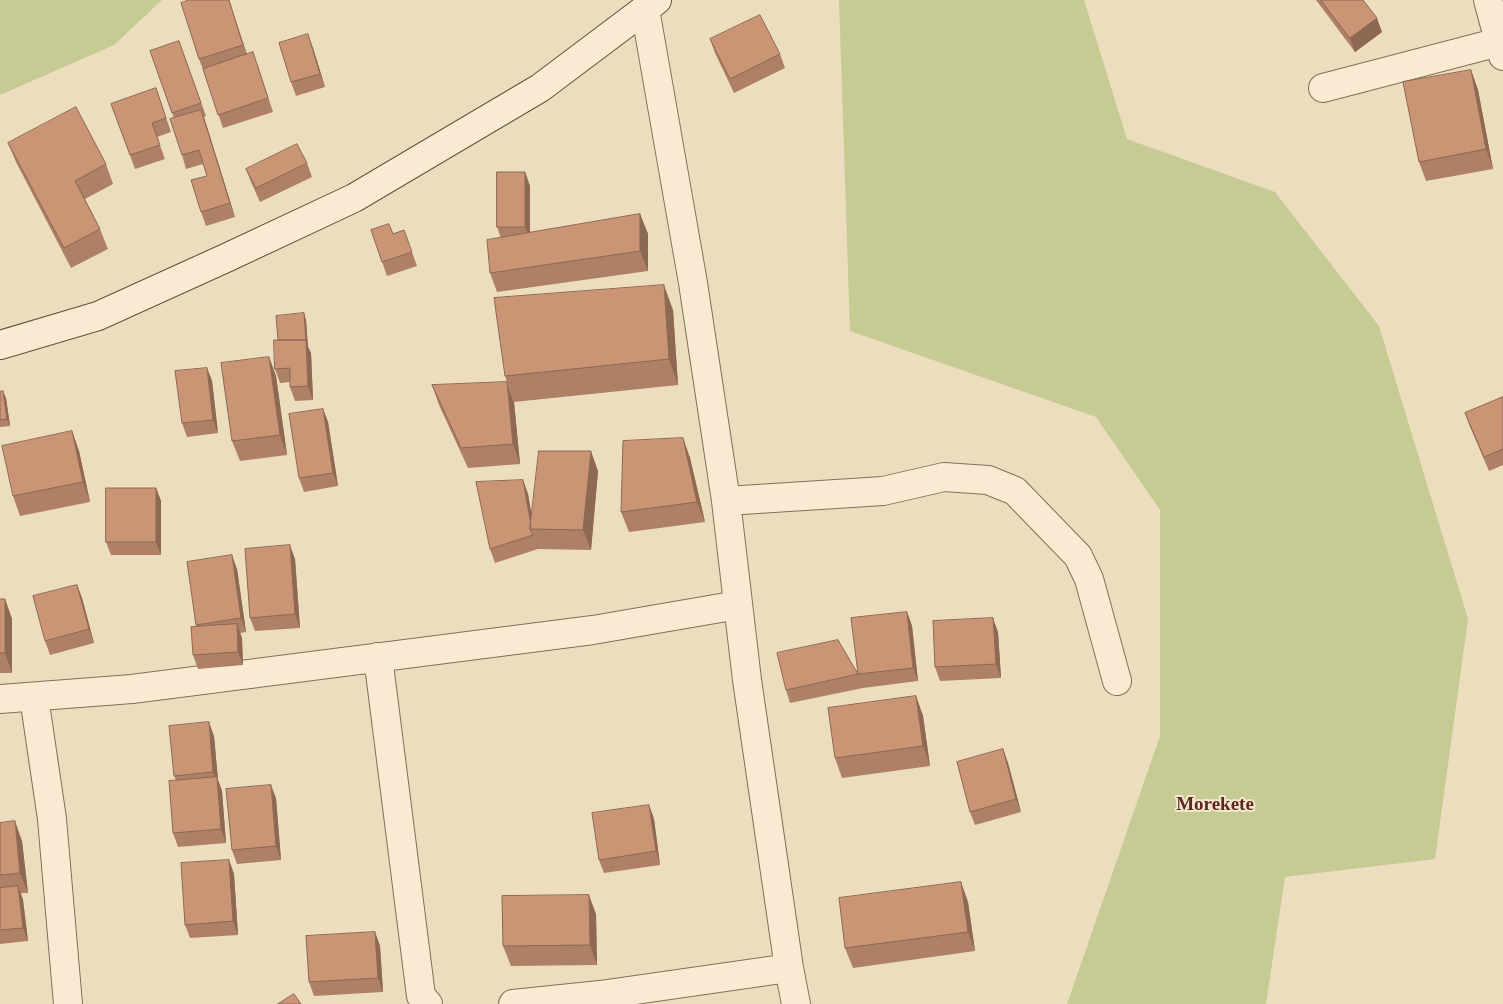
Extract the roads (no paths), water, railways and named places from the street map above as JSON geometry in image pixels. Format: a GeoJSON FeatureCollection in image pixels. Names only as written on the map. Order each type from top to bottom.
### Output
{"type":"FeatureCollection","features":[{"type":"Feature","properties":{"kind":"street"},"geometry":{"type":"LineString","coordinates":[[1323,88],[1501,49],[1488,0]]}},
{"type":"Feature","properties":{"kind":"street"},"geometry":{"type":"LineString","coordinates":[[0,345],[98,316],[354,198],[540,88],[651,4],[726,501],[747,680],[789,968],[796,1004]]}},
{"type":"Feature","properties":{"kind":"street"},"geometry":{"type":"LineString","coordinates":[[726,501],[883,491],[944,477],[988,480],[1015,491],[1078,556],[1089,579],[1117,681]]}},
{"type":"Feature","properties":{"kind":"street"},"geometry":{"type":"LineString","coordinates":[[0,699],[132,689],[593,630],[738,605]]}},
{"type":"Feature","properties":{"kind":"street"},"geometry":{"type":"LineString","coordinates":[[378,657],[421,996],[428,1004]]}},
{"type":"Feature","properties":{"kind":"street"},"geometry":{"type":"LineString","coordinates":[[34,697],[52,819],[68,1004]]}},
{"type":"Feature","properties":{"kind":"street"},"geometry":{"type":"LineString","coordinates":[[513,1004],[600,995],[789,968]]}},
{"type":"Feature","properties":{"kind":"district","name":"Morekete"},"geometry":{"type":"Point","coordinates":[1215,805]}}]}
